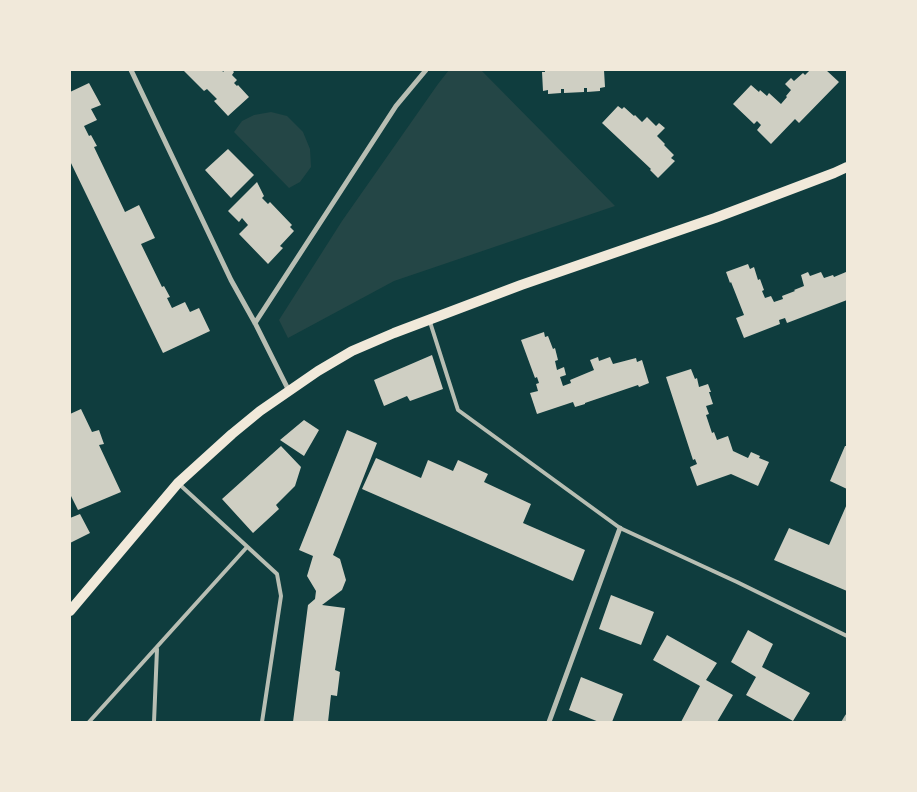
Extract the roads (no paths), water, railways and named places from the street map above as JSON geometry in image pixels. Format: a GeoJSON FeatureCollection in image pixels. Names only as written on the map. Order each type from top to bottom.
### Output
{"type":"FeatureCollection","features":[{"type":"Feature","properties":{"kind":"main road"},"geometry":{"type":"LineString","coordinates":[[70,611],[178,483],[260,411],[352,351],[521,285],[724,214],[847,167]]}},
{"type":"Feature","properties":{"kind":"street"},"geometry":{"type":"LineString","coordinates":[[131,70],[231,280],[290,391]]}},
{"type":"Feature","properties":{"kind":"street"},"geometry":{"type":"LineString","coordinates":[[255,323],[396,106],[426,70]]}},
{"type":"Feature","properties":{"kind":"street"},"geometry":{"type":"LineString","coordinates":[[549,722],[620,528]]}},
{"type":"Feature","properties":{"kind":"street"},"geometry":{"type":"LineString","coordinates":[[844,722],[847,716]]}},
{"type":"Feature","properties":{"kind":"lane"},"geometry":{"type":"LineString","coordinates":[[430,320],[458,410],[620,528],[737,582],[847,636]]}},
{"type":"Feature","properties":{"kind":"lane"},"geometry":{"type":"LineString","coordinates":[[178,483],[277,574],[281,596],[262,722]]}},
{"type":"Feature","properties":{"kind":"lane"},"geometry":{"type":"LineString","coordinates":[[89,722],[247,547]]}},
{"type":"Feature","properties":{"kind":"lane"},"geometry":{"type":"LineString","coordinates":[[154,722],[157,648]]}}]}
